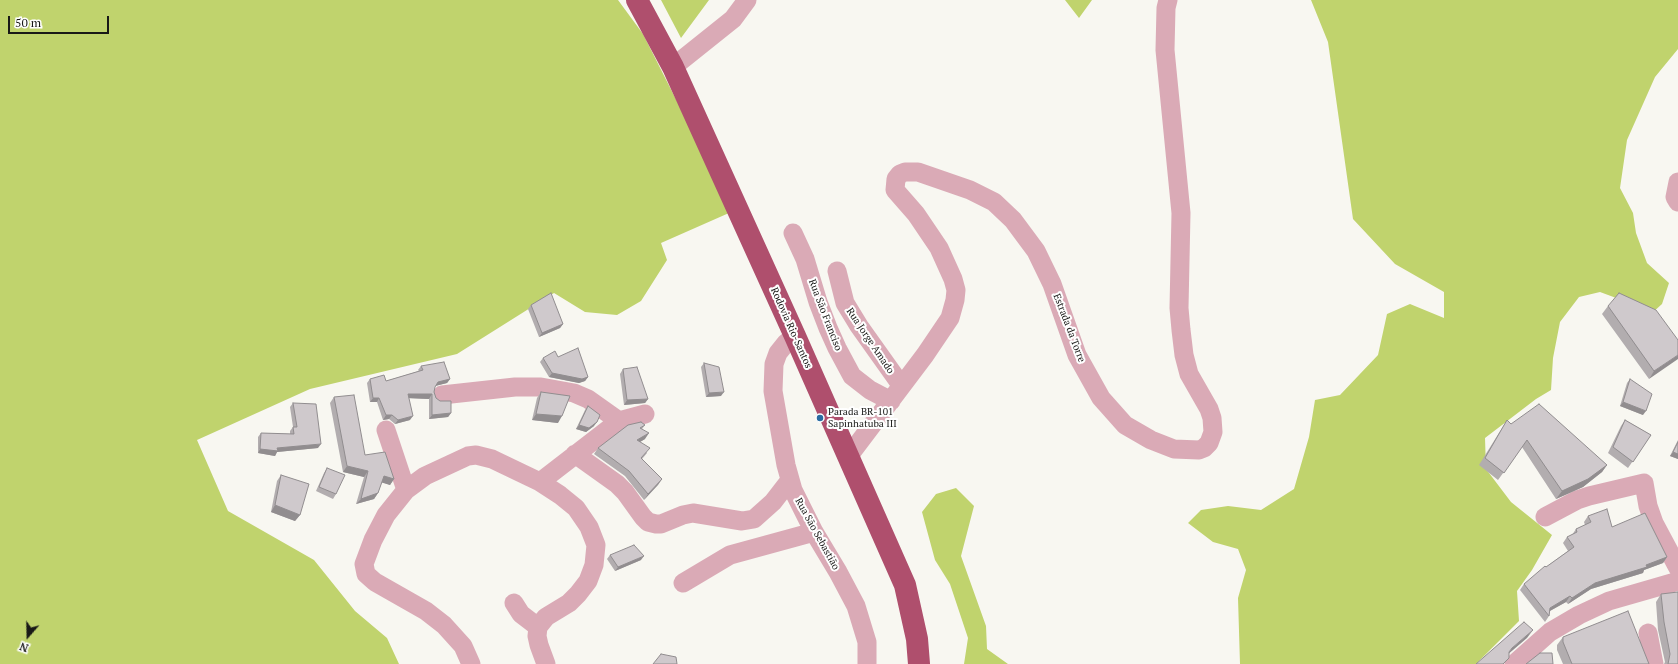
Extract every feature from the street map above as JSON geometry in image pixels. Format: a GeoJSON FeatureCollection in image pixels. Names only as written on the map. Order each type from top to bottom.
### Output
{"type":"FeatureCollection","features":[{"type":"Feature","properties":{"kind":"highway","name":"Rodovia Rio-Santos"},"geometry":{"type":"LineString","coordinates":[[637,0],[673,67],[795,336],[905,585],[917,639],[919,664]]}},
{"type":"Feature","properties":{"kind":"street"},"geometry":{"type":"LineString","coordinates":[[673,67],[733,19],[747,0]]}},
{"type":"Feature","properties":{"kind":"street","name":"Estrada da Torre"},"geometry":{"type":"LineString","coordinates":[[848,457],[925,355],[950,318],[955,300],[956,290],[953,278],[939,248],[916,214],[895,190],[896,179],[900,174],[905,172],[918,172],[944,180],[976,193],[994,202],[1013,220],[1036,251],[1052,284],[1077,355],[1101,398],[1125,425],[1151,440],[1174,449],[1199,450],[1204,448],[1209,443],[1213,432],[1210,409],[1189,374],[1184,356],[1181,330],[1179,308],[1182,212],[1165,50],[1166,8],[1168,0]]}},
{"type":"Feature","properties":{"kind":"street"},"geometry":{"type":"LineString","coordinates":[[1678,182],[1675,197],[1678,202]]}},
{"type":"Feature","properties":{"kind":"street","name":"Rua São Franciso"},"geometry":{"type":"LineString","coordinates":[[793,233],[805,259],[828,328],[852,376],[870,390],[896,393]]}},
{"type":"Feature","properties":{"kind":"street","name":"Rua Jorge Amado"},"geometry":{"type":"LineString","coordinates":[[836,271],[845,303],[896,393]]}},
{"type":"Feature","properties":{"kind":"street","name":"Rua São Sebastião"},"geometry":{"type":"LineString","coordinates":[[795,336],[786,343],[778,353],[774,364],[773,391],[790,480],[814,532],[856,606],[867,642],[867,664]]}},
{"type":"Feature","properties":{"kind":"street"},"geometry":{"type":"LineString","coordinates":[[442,395],[515,387],[541,387],[574,393],[588,398],[619,421]]}},
{"type":"Feature","properties":{"kind":"street"},"geometry":{"type":"LineString","coordinates":[[540,482],[619,421],[645,414]]}},
{"type":"Feature","properties":{"kind":"street"},"geometry":{"type":"LineString","coordinates":[[386,430],[406,490]]}},
{"type":"Feature","properties":{"kind":"street"},"geometry":{"type":"LineString","coordinates":[[575,454],[617,484],[625,492],[643,517],[648,522],[656,524],[661,524],[683,515],[693,513],[742,521],[754,519],[773,502],[790,480]]}},
{"type":"Feature","properties":{"kind":"street"},"geometry":{"type":"LineString","coordinates":[[472,664],[462,646],[444,625],[426,611],[375,582],[366,574],[364,564],[366,554],[386,515],[406,490],[425,476],[468,456],[476,455],[492,459],[540,482],[576,508],[589,528],[596,544],[594,565],[588,581],[574,598],[546,617],[538,627],[537,636],[546,664]]}},
{"type":"Feature","properties":{"kind":"street"},"geometry":{"type":"LineString","coordinates":[[1545,517],[1576,500],[1644,483],[1648,506],[1654,523],[1678,568]]}},
{"type":"Feature","properties":{"kind":"street"},"geometry":{"type":"LineString","coordinates":[[683,583],[730,555],[814,532]]}},
{"type":"Feature","properties":{"kind":"street"},"geometry":{"type":"LineString","coordinates":[[1514,664],[1521,656],[1550,632],[1579,615],[1610,601],[1678,581]]}},
{"type":"Feature","properties":{"kind":"street"},"geometry":{"type":"LineString","coordinates":[[514,603],[521,614],[538,627]]}},
{"type":"Feature","properties":{"kind":"street"},"geometry":{"type":"LineString","coordinates":[[1648,633],[1654,664]]}},
{"type":"Feature","properties":{"kind":"green space"},"geometry":{"type":"Polygon","coordinates":[[[0,0],[618,0],[643,34],[706,159],[729,213],[661,243],[667,260],[641,301],[617,315],[585,312],[554,293],[457,354],[310,389],[197,440],[228,511],[314,560],[355,611],[387,638],[399,664],[0,664],[0,0]]]}},
{"type":"Feature","properties":{"kind":"green space"},"geometry":{"type":"Polygon","coordinates":[[[661,0],[709,0],[681,38],[661,0]]]}},
{"type":"Feature","properties":{"kind":"green space"},"geometry":{"type":"Polygon","coordinates":[[[1065,0],[1092,0],[1079,18],[1065,0]]]}},
{"type":"Feature","properties":{"kind":"green space"},"geometry":{"type":"Polygon","coordinates":[[[1311,0],[1678,0],[1678,49],[1655,77],[1627,140],[1620,188],[1633,213],[1636,233],[1647,263],[1669,283],[1662,304],[1651,314],[1627,302],[1600,292],[1579,297],[1560,322],[1553,358],[1551,390],[1536,399],[1485,438],[1486,469],[1511,502],[1552,535],[1532,570],[1517,591],[1519,621],[1476,664],[1240,664],[1238,598],[1246,570],[1238,549],[1213,542],[1188,523],[1201,510],[1228,506],[1261,510],[1294,489],[1309,437],[1315,400],[1340,395],[1378,355],[1387,314],[1410,304],[1444,318],[1444,292],[1395,264],[1353,219],[1328,42],[1311,0]]]}},
{"type":"Feature","properties":{"kind":"green space"},"geometry":{"type":"Polygon","coordinates":[[[956,488],[974,506],[961,556],[986,626],[987,649],[1008,664],[964,664],[968,638],[950,584],[935,560],[922,512],[936,494],[956,488]]]}},
{"type":"Feature","properties":{"kind":"building"},"geometry":{"type":"Polygon","coordinates":[[[551,293],[563,324],[542,333],[531,305],[551,293]]]}},
{"type":"Feature","properties":{"kind":"building"},"geometry":{"type":"Polygon","coordinates":[[[1619,293],[1656,310],[1678,340],[1678,355],[1654,371],[1608,306],[1619,293]]]}},
{"type":"Feature","properties":{"kind":"building"},"geometry":{"type":"Polygon","coordinates":[[[578,348],[588,377],[582,379],[552,373],[543,358],[555,351],[558,357],[578,348]]]}},
{"type":"Feature","properties":{"kind":"building"},"geometry":{"type":"Polygon","coordinates":[[[444,362],[450,379],[438,382],[434,392],[436,398],[440,401],[451,401],[451,413],[432,415],[432,394],[408,394],[413,416],[398,420],[392,415],[386,415],[379,398],[373,398],[370,379],[384,375],[386,381],[423,370],[421,366],[444,362]]]}},
{"type":"Feature","properties":{"kind":"building"},"geometry":{"type":"Polygon","coordinates":[[[704,363],[719,367],[724,392],[709,393],[704,363]]]}},
{"type":"Feature","properties":{"kind":"building"},"geometry":{"type":"Polygon","coordinates":[[[637,367],[648,399],[627,400],[623,369],[637,367]]]}},
{"type":"Feature","properties":{"kind":"building"},"geometry":{"type":"Polygon","coordinates":[[[1630,379],[1652,394],[1646,411],[1623,402],[1630,379]]]}},
{"type":"Feature","properties":{"kind":"building"},"geometry":{"type":"Polygon","coordinates":[[[541,392],[570,396],[562,416],[536,414],[541,392]]]}},
{"type":"Feature","properties":{"kind":"building"},"geometry":{"type":"Polygon","coordinates":[[[354,395],[365,455],[385,452],[394,479],[384,476],[378,493],[361,499],[368,471],[347,466],[334,397],[354,395]]]}},
{"type":"Feature","properties":{"kind":"building"},"geometry":{"type":"Polygon","coordinates":[[[293,403],[316,404],[321,444],[277,448],[278,451],[260,449],[261,433],[294,434],[293,427],[297,427],[293,403]]]}},
{"type":"Feature","properties":{"kind":"building"},"geometry":{"type":"Polygon","coordinates":[[[1539,404],[1607,465],[1588,479],[1562,491],[1527,440],[1504,473],[1485,458],[1507,420],[1511,424],[1539,404]]]}},
{"type":"Feature","properties":{"kind":"building"},"geometry":{"type":"Polygon","coordinates":[[[588,406],[600,415],[597,422],[589,428],[579,425],[588,406]]]}},
{"type":"Feature","properties":{"kind":"building"},"geometry":{"type":"Polygon","coordinates":[[[1625,420],[1651,435],[1633,462],[1613,447],[1625,420]]]}},
{"type":"Feature","properties":{"kind":"building"},"geometry":{"type":"Polygon","coordinates":[[[641,422],[645,425],[640,428],[649,433],[637,440],[650,448],[641,458],[662,479],[648,494],[629,471],[598,448],[628,425],[641,422]]]}},
{"type":"Feature","properties":{"kind":"building"},"geometry":{"type":"Polygon","coordinates":[[[1678,442],[1678,454],[1673,452],[1678,442]]]}},
{"type":"Feature","properties":{"kind":"building"},"geometry":{"type":"Polygon","coordinates":[[[327,468],[345,475],[336,494],[319,487],[327,468]]]}},
{"type":"Feature","properties":{"kind":"building"},"geometry":{"type":"Polygon","coordinates":[[[281,475],[309,484],[300,515],[275,505],[281,475]]]}},
{"type":"Feature","properties":{"kind":"building"},"geometry":{"type":"Polygon","coordinates":[[[1607,509],[1612,527],[1645,513],[1667,557],[1646,565],[1647,567],[1595,583],[1572,598],[1570,596],[1550,608],[1549,616],[1524,584],[1545,566],[1546,567],[1574,547],[1567,537],[1577,532],[1576,529],[1591,522],[1588,516],[1607,509]]]}},
{"type":"Feature","properties":{"kind":"building"},"geometry":{"type":"Polygon","coordinates":[[[634,545],[644,556],[618,567],[610,555],[634,545]]]}},
{"type":"Feature","properties":{"kind":"building"},"geometry":{"type":"Polygon","coordinates":[[[1678,592],[1678,664],[1668,664],[1670,654],[1661,594],[1678,592]]]}},
{"type":"Feature","properties":{"kind":"building"},"geometry":{"type":"Polygon","coordinates":[[[1628,611],[1649,664],[1572,664],[1563,642],[1563,637],[1628,611]]]}},
{"type":"Feature","properties":{"kind":"building"},"geometry":{"type":"Polygon","coordinates":[[[1524,622],[1533,630],[1512,648],[1509,652],[1509,658],[1503,664],[1476,664],[1524,622]]]}},
{"type":"Feature","properties":{"kind":"building"},"geometry":{"type":"Polygon","coordinates":[[[1540,653],[1552,653],[1553,664],[1526,664],[1540,653]]]}},
{"type":"Feature","properties":{"kind":"building"},"geometry":{"type":"Polygon","coordinates":[[[661,654],[676,657],[677,664],[653,664],[661,654]]]}},
{"type":"Feature","properties":{"kind":"place","name":"Parada BR-101 Sapinhatuba III"},"geometry":{"type":"Point","coordinates":[820,418]}}]}
